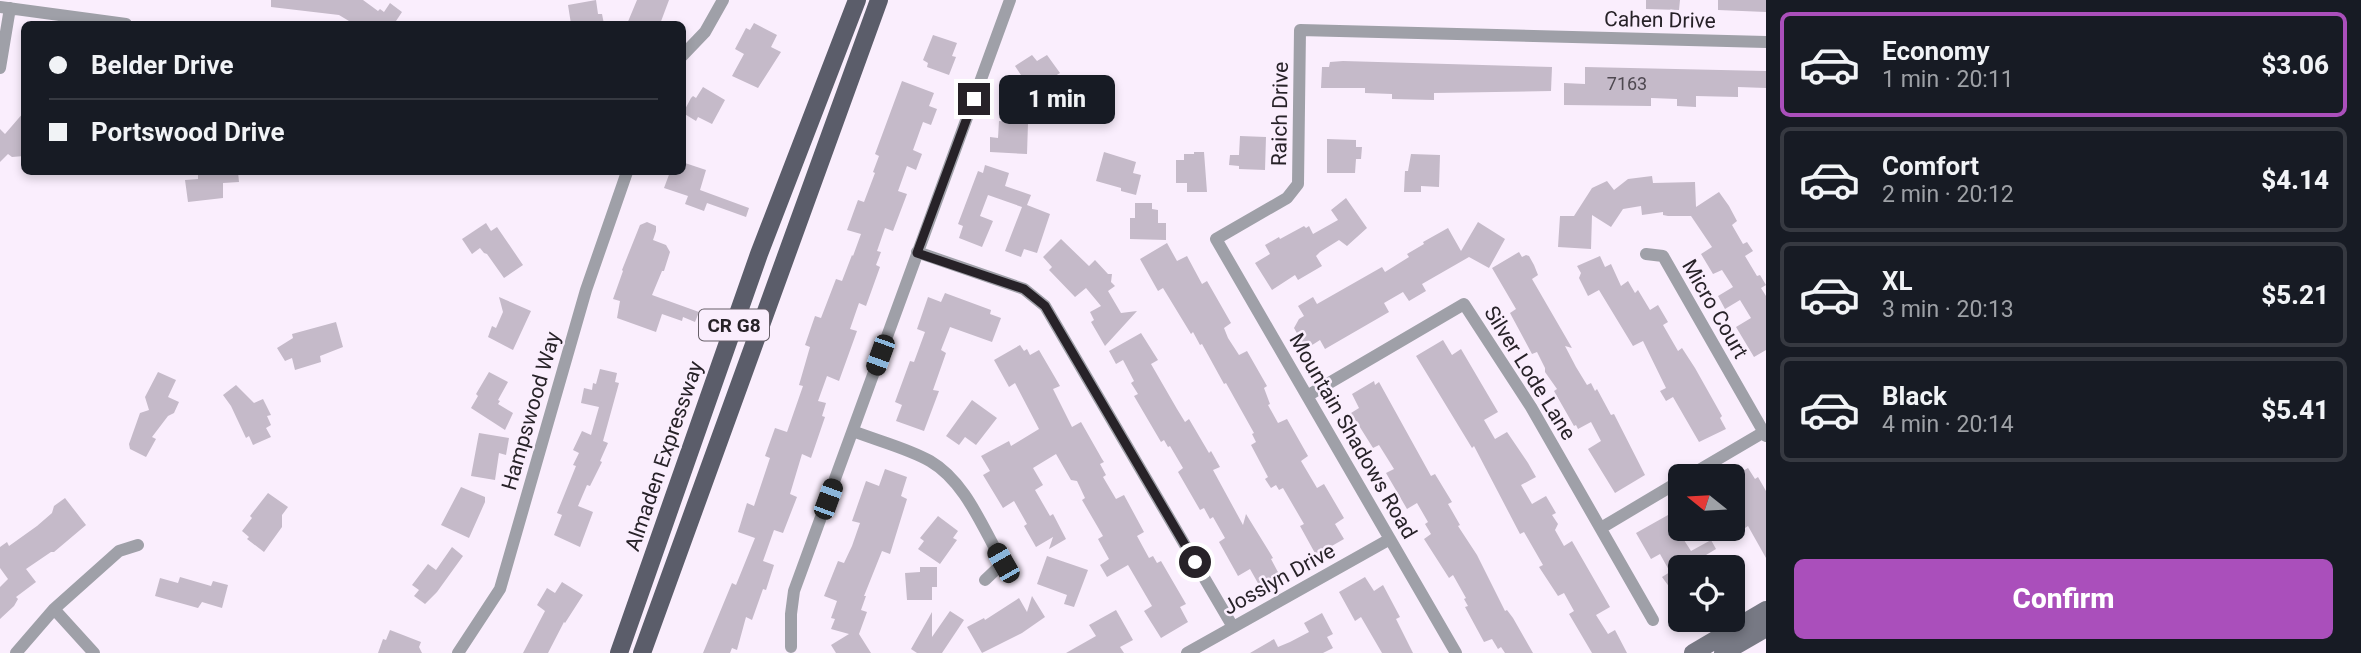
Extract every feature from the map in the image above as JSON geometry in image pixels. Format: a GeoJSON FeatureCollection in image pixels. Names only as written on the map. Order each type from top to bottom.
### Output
{"type":"FeatureCollection","features":[{"type":"Feature","properties":{"kind":"main road","name":"Almaden Expressway"},"geometry":{"type":"LineString","coordinates":[[619,653],[759,254],[857,0]]}},
{"type":"Feature","properties":{"kind":"main road","name":"CR G8"},"geometry":{"type":"LineString","coordinates":[[642,653],[879,0]]}},
{"type":"Feature","properties":{"kind":"street"},"geometry":{"type":"LineString","coordinates":[[686,52],[705,32],[723,0]]}},
{"type":"Feature","properties":{"kind":"street"},"geometry":{"type":"LineString","coordinates":[[789,651],[794,591],[1010,0]]}},
{"type":"Feature","properties":{"kind":"street"},"geometry":{"type":"LineString","coordinates":[[0,68],[5,7],[105,21]]}},
{"type":"Feature","properties":{"kind":"street","name":"Cahen Drive"},"geometry":{"type":"LineString","coordinates":[[1300,30],[1766,42]]}},
{"type":"Feature","properties":{"kind":"street","name":"Raich Drive"},"geometry":{"type":"LineString","coordinates":[[1216,239],[1287,198],[1298,184],[1300,30]]}},
{"type":"Feature","properties":{"kind":"street","name":"Hampswood Way"},"geometry":{"type":"LineString","coordinates":[[458,653],[500,589],[586,290],[626,175]]}},
{"type":"Feature","properties":{"kind":"street","name":"Mountain Shadows Road"},"geometry":{"type":"LineString","coordinates":[[1216,239],[1456,653]]}},
{"type":"Feature","properties":{"kind":"street"},"geometry":{"type":"LineString","coordinates":[[917,253],[1024,289],[1045,306],[1233,626]]}},
{"type":"Feature","properties":{"kind":"street","name":"Micro Court"},"geometry":{"type":"LineString","coordinates":[[1646,254],[1663,256],[1765,434]]}},
{"type":"Feature","properties":{"kind":"street","name":"Silver Lode Lane"},"geometry":{"type":"LineString","coordinates":[[1307,396],[1464,304],[1531,407],[1653,620]]}},
{"type":"Feature","properties":{"kind":"street"},"geometry":{"type":"LineString","coordinates":[[853,431],[930,461],[949,477],[963,493],[1003,563],[985,580]]}},
{"type":"Feature","properties":{"kind":"street"},"geometry":{"type":"LineString","coordinates":[[1711,464],[1765,434]]}},
{"type":"Feature","properties":{"kind":"street"},"geometry":{"type":"LineString","coordinates":[[1601,528],[1668,488]]}},
{"type":"Feature","properties":{"kind":"street","name":"Josslyn Drive"},"geometry":{"type":"LineString","coordinates":[[1187,653],[1390,539]]}},
{"type":"Feature","properties":{"kind":"street"},"geometry":{"type":"LineString","coordinates":[[16,653],[54,608],[119,551],[138,545]]}},
{"type":"Feature","properties":{"kind":"street"},"geometry":{"type":"LineString","coordinates":[[54,608],[94,653]]}},
{"type":"Feature","properties":{"kind":"street"},"geometry":{"type":"LineString","coordinates":[[1693,653],[1766,610]]}},
{"type":"Feature","properties":{"kind":"street"},"geometry":{"type":"LineString","coordinates":[[1723,653],[1766,628]]}},
{"type":"Feature","properties":{"kind":"building"},"geometry":{"type":"Polygon","coordinates":[[[271,0],[363,0],[378,11],[380,9],[384,12],[390,3],[402,12],[396,21],[349,21],[339,15],[271,7],[271,0]]]}},
{"type":"Feature","properties":{"kind":"building"},"geometry":{"type":"Polygon","coordinates":[[[596,0],[598,14],[602,14],[603,21],[571,21],[568,5],[596,0]]]}},
{"type":"Feature","properties":{"kind":"building"},"geometry":{"type":"Polygon","coordinates":[[[637,0],[669,0],[661,21],[628,21],[637,0]]]}},
{"type":"Feature","properties":{"kind":"building"},"geometry":{"type":"Polygon","coordinates":[[[1646,0],[1680,0],[1679,10],[1646,9],[1646,0]]]}},
{"type":"Feature","properties":{"kind":"building"},"geometry":{"type":"Polygon","coordinates":[[[1718,0],[1766,0],[1766,12],[1718,10],[1718,0]]]}},
{"type":"Feature","properties":{"kind":"building"},"geometry":{"type":"Polygon","coordinates":[[[754,23],[777,35],[771,47],[781,52],[758,88],[732,76],[744,54],[735,49],[746,28],[750,30],[754,23]]]}},
{"type":"Feature","properties":{"kind":"building"},"geometry":{"type":"Polygon","coordinates":[[[933,35],[957,43],[952,56],[956,57],[949,75],[927,67],[928,63],[923,60],[933,35]]]}},
{"type":"Feature","properties":{"kind":"building"},"geometry":{"type":"Polygon","coordinates":[[[1032,55],[1037,61],[1047,55],[1060,73],[1052,78],[1060,89],[1040,104],[1015,66],[1032,55]]]}},
{"type":"Feature","properties":{"kind":"building"},"geometry":{"type":"Polygon","coordinates":[[[1330,62],[1552,67],[1551,91],[1434,93],[1434,100],[1392,99],[1392,94],[1365,93],[1365,88],[1321,88],[1322,67],[1329,67],[1330,62]]]}},
{"type":"Feature","properties":{"kind":"building"},"geometry":{"type":"Polygon","coordinates":[[[1585,67],[1766,71],[1766,88],[1738,87],[1738,97],[1696,96],[1696,107],[1677,106],[1677,99],[1651,98],[1651,106],[1564,105],[1564,83],[1585,84],[1585,67]]]}},
{"type":"Feature","properties":{"kind":"building"},"geometry":{"type":"Polygon","coordinates":[[[902,81],[934,93],[929,106],[937,109],[931,125],[923,122],[913,150],[922,154],[916,170],[907,166],[898,191],[907,194],[893,231],[885,228],[877,251],[881,252],[876,265],[880,267],[866,306],[859,303],[850,329],[857,331],[839,381],[827,376],[818,401],[826,403],[822,416],[825,417],[811,458],[802,454],[790,494],[797,497],[783,533],[774,530],[763,561],[774,565],[766,590],[763,589],[752,620],[746,617],[737,650],[732,648],[730,653],[703,653],[732,583],[736,585],[755,538],[738,532],[747,503],[754,506],[770,458],[765,456],[775,428],[787,432],[803,386],[799,385],[810,347],[805,345],[815,316],[821,318],[836,279],[842,281],[861,234],[847,230],[858,200],[864,202],[875,173],[873,172],[879,156],[875,154],[902,81]]]}},
{"type":"Feature","properties":{"kind":"building"},"geometry":{"type":"Polygon","coordinates":[[[703,87],[725,100],[712,124],[698,117],[696,121],[686,115],[686,107],[691,98],[696,98],[703,87]]]}},
{"type":"Feature","properties":{"kind":"building"},"geometry":{"type":"Polygon","coordinates":[[[21,115],[21,156],[12,157],[8,154],[0,162],[0,129],[5,134],[21,115]]]}},
{"type":"Feature","properties":{"kind":"building"},"geometry":{"type":"Polygon","coordinates":[[[999,121],[1028,123],[1027,154],[990,152],[990,137],[998,138],[999,121]]]}},
{"type":"Feature","properties":{"kind":"building"},"geometry":{"type":"Polygon","coordinates":[[[1240,136],[1266,137],[1265,170],[1239,169],[1239,166],[1229,165],[1230,155],[1239,155],[1240,136]]]}},
{"type":"Feature","properties":{"kind":"building"},"geometry":{"type":"Polygon","coordinates":[[[1327,139],[1356,140],[1356,147],[1362,147],[1361,159],[1356,159],[1355,173],[1327,173],[1327,139]]]}},
{"type":"Feature","properties":{"kind":"building"},"geometry":{"type":"Polygon","coordinates":[[[1104,152],[1136,162],[1133,173],[1141,175],[1136,195],[1096,181],[1104,152]]]}},
{"type":"Feature","properties":{"kind":"building"},"geometry":{"type":"Polygon","coordinates":[[[1204,152],[1207,192],[1187,192],[1187,183],[1176,183],[1176,160],[1184,160],[1184,154],[1204,152]]]}},
{"type":"Feature","properties":{"kind":"building"},"geometry":{"type":"Polygon","coordinates":[[[1411,154],[1440,155],[1439,187],[1421,186],[1421,192],[1404,192],[1405,171],[1408,171],[1411,154]]]}},
{"type":"Feature","properties":{"kind":"building"},"geometry":{"type":"Polygon","coordinates":[[[686,163],[706,170],[700,190],[749,208],[746,217],[707,203],[704,211],[685,204],[688,196],[664,188],[669,175],[686,175],[686,163]]]}},
{"type":"Feature","properties":{"kind":"building"},"geometry":{"type":"Polygon","coordinates":[[[985,165],[1009,173],[1005,186],[1031,195],[1027,205],[1050,214],[1037,253],[1024,249],[1021,257],[1005,251],[1022,207],[988,195],[980,216],[993,221],[982,247],[959,238],[963,226],[958,224],[978,171],[983,173],[985,165]]]}},
{"type":"Feature","properties":{"kind":"building"},"geometry":{"type":"Polygon","coordinates":[[[198,175],[238,175],[239,182],[223,183],[223,198],[188,202],[185,180],[198,179],[198,175]]]}},
{"type":"Feature","properties":{"kind":"building"},"geometry":{"type":"Polygon","coordinates":[[[1652,176],[1653,183],[1695,182],[1696,207],[1719,192],[1729,206],[1737,221],[1732,225],[1743,244],[1747,242],[1753,251],[1745,256],[1766,285],[1761,288],[1766,296],[1766,350],[1754,357],[1736,327],[1751,318],[1740,300],[1725,309],[1718,296],[1733,287],[1722,270],[1713,274],[1701,254],[1712,247],[1691,216],[1668,216],[1663,215],[1663,212],[1642,215],[1641,206],[1623,209],[1611,227],[1592,215],[1591,249],[1558,247],[1560,216],[1574,216],[1592,188],[1607,181],[1614,190],[1628,179],[1652,176]]]}},
{"type":"Feature","properties":{"kind":"building"},"geometry":{"type":"Polygon","coordinates":[[[1346,198],[1367,228],[1347,246],[1339,240],[1320,252],[1316,256],[1322,266],[1298,280],[1295,275],[1272,290],[1255,263],[1270,254],[1265,245],[1304,226],[1309,226],[1313,234],[1338,220],[1331,210],[1346,198]]]}},
{"type":"Feature","properties":{"kind":"building"},"geometry":{"type":"Polygon","coordinates":[[[1135,203],[1152,203],[1152,209],[1158,210],[1158,223],[1166,223],[1166,240],[1130,239],[1130,218],[1135,218],[1135,203]]]}},
{"type":"Feature","properties":{"kind":"building"},"geometry":{"type":"Polygon","coordinates":[[[647,222],[656,226],[653,240],[666,245],[670,252],[652,295],[699,312],[695,322],[662,314],[656,332],[617,318],[620,301],[613,299],[622,270],[640,225],[647,222]]]}},
{"type":"Feature","properties":{"kind":"building"},"geometry":{"type":"Polygon","coordinates":[[[1478,222],[1505,239],[1489,268],[1469,257],[1422,284],[1426,291],[1409,301],[1403,292],[1384,303],[1389,312],[1325,349],[1320,340],[1306,349],[1294,328],[1304,316],[1298,306],[1313,297],[1317,304],[1382,267],[1385,272],[1409,257],[1407,254],[1424,244],[1423,242],[1448,228],[1461,251],[1478,222]]]}},
{"type":"Feature","properties":{"kind":"building"},"geometry":{"type":"Polygon","coordinates":[[[486,223],[491,231],[497,227],[523,265],[504,278],[487,254],[480,248],[472,254],[462,239],[486,223]]]}},
{"type":"Feature","properties":{"kind":"building"},"geometry":{"type":"Polygon","coordinates":[[[1061,239],[1089,266],[1095,260],[1108,274],[1112,274],[1111,282],[1115,286],[1108,291],[1121,313],[1137,311],[1105,346],[1091,322],[1094,320],[1090,312],[1101,306],[1086,288],[1075,297],[1049,270],[1052,267],[1043,257],[1061,239]]]}},
{"type":"Feature","properties":{"kind":"building"},"geometry":{"type":"Polygon","coordinates":[[[1167,243],[1177,261],[1187,256],[1202,284],[1207,281],[1231,323],[1224,328],[1228,338],[1239,355],[1247,351],[1267,386],[1264,388],[1270,404],[1268,405],[1278,423],[1287,419],[1308,456],[1301,461],[1317,488],[1324,484],[1344,518],[1335,524],[1344,539],[1316,555],[1300,526],[1304,524],[1283,488],[1279,490],[1276,485],[1271,488],[1265,479],[1268,477],[1251,445],[1256,442],[1252,434],[1254,433],[1226,383],[1224,384],[1202,344],[1200,345],[1193,332],[1191,334],[1163,288],[1158,291],[1140,259],[1167,243]]]}},
{"type":"Feature","properties":{"kind":"building"},"geometry":{"type":"Polygon","coordinates":[[[1519,252],[1522,257],[1529,256],[1534,265],[1538,275],[1532,279],[1572,348],[1565,346],[1576,367],[1587,385],[1591,383],[1595,391],[1597,389],[1611,415],[1614,414],[1645,475],[1615,493],[1588,449],[1601,441],[1591,422],[1578,429],[1574,426],[1554,391],[1557,389],[1545,372],[1537,352],[1532,354],[1510,313],[1516,309],[1492,268],[1519,252]]]}},
{"type":"Feature","properties":{"kind":"building"},"geometry":{"type":"Polygon","coordinates":[[[1600,256],[1605,267],[1611,264],[1621,286],[1628,281],[1635,293],[1638,290],[1650,310],[1658,305],[1668,322],[1663,325],[1678,351],[1682,348],[1695,368],[1722,416],[1720,418],[1726,429],[1699,442],[1673,397],[1666,401],[1660,391],[1666,388],[1643,341],[1633,346],[1599,290],[1588,296],[1579,278],[1581,273],[1577,266],[1600,256]]]}},
{"type":"Feature","properties":{"kind":"building"},"geometry":{"type":"Polygon","coordinates":[[[945,293],[991,310],[990,314],[1001,318],[992,342],[950,327],[941,350],[946,353],[933,390],[939,391],[924,431],[896,421],[902,405],[895,402],[910,361],[914,362],[925,332],[917,329],[928,297],[941,302],[945,293]]]}},
{"type":"Feature","properties":{"kind":"building"},"geometry":{"type":"Polygon","coordinates":[[[499,297],[531,311],[513,350],[488,337],[492,326],[496,328],[503,312],[499,297]]]}},
{"type":"Feature","properties":{"kind":"building"},"geometry":{"type":"Polygon","coordinates":[[[336,322],[343,347],[320,356],[321,362],[295,370],[292,358],[285,361],[277,348],[293,338],[292,334],[336,322]]]}},
{"type":"Feature","properties":{"kind":"building"},"geometry":{"type":"Polygon","coordinates":[[[1141,333],[1158,360],[1151,364],[1177,409],[1185,422],[1189,419],[1220,467],[1213,470],[1243,525],[1246,514],[1273,558],[1271,559],[1279,574],[1259,585],[1250,569],[1238,576],[1219,542],[1225,538],[1213,517],[1210,519],[1204,508],[1200,510],[1178,472],[1183,468],[1170,446],[1168,447],[1164,440],[1161,442],[1134,396],[1138,394],[1123,360],[1116,364],[1109,351],[1141,333]]]}},
{"type":"Feature","properties":{"kind":"building"},"geometry":{"type":"Polygon","coordinates":[[[1443,340],[1452,355],[1461,349],[1498,412],[1484,420],[1495,439],[1507,432],[1528,463],[1536,477],[1521,485],[1532,504],[1546,496],[1556,513],[1552,515],[1558,524],[1555,530],[1564,546],[1572,541],[1610,607],[1596,615],[1608,634],[1615,630],[1627,653],[1592,653],[1569,614],[1574,611],[1564,593],[1558,596],[1539,567],[1543,565],[1524,532],[1520,534],[1474,446],[1472,448],[1416,356],[1443,340]]]}},
{"type":"Feature","properties":{"kind":"building"},"geometry":{"type":"Polygon","coordinates":[[[1020,345],[1024,351],[1027,349],[1030,355],[1039,350],[1060,386],[1053,389],[1072,427],[1081,422],[1104,462],[1100,464],[1106,475],[1103,477],[1116,499],[1124,495],[1144,532],[1137,536],[1149,558],[1153,556],[1157,563],[1161,561],[1186,604],[1180,607],[1188,622],[1161,638],[1144,611],[1152,606],[1128,565],[1107,577],[1100,565],[1109,559],[1098,539],[1103,536],[1082,500],[1085,498],[1077,481],[1071,480],[1056,454],[1033,468],[1043,485],[1035,490],[1050,516],[1053,514],[1066,539],[1049,549],[1053,537],[1036,547],[1014,501],[1003,508],[983,475],[990,471],[981,456],[1009,441],[1011,446],[1039,429],[1015,383],[1009,387],[994,360],[1020,345]]]}},
{"type":"Feature","properties":{"kind":"building"},"geometry":{"type":"Polygon","coordinates":[[[600,369],[617,373],[615,382],[619,383],[603,441],[608,443],[600,461],[602,462],[590,486],[587,485],[578,506],[593,512],[580,547],[554,535],[562,515],[557,513],[579,453],[573,450],[582,431],[591,435],[599,407],[581,403],[584,388],[592,390],[600,369]]]}},
{"type":"Feature","properties":{"kind":"building"},"geometry":{"type":"Polygon","coordinates":[[[158,372],[176,380],[168,397],[179,402],[174,413],[168,416],[152,437],[156,439],[146,457],[130,449],[129,444],[140,413],[149,410],[145,397],[158,372]]]}},
{"type":"Feature","properties":{"kind":"building"},"geometry":{"type":"Polygon","coordinates":[[[489,372],[508,382],[498,400],[498,404],[513,413],[505,430],[471,408],[489,372]]]}},
{"type":"Feature","properties":{"kind":"building"},"geometry":{"type":"Polygon","coordinates":[[[1374,381],[1375,385],[1379,382],[1431,476],[1435,474],[1452,502],[1448,504],[1460,525],[1458,526],[1477,555],[1505,611],[1513,618],[1533,653],[1505,653],[1501,647],[1498,649],[1492,639],[1484,642],[1465,607],[1468,606],[1464,599],[1466,598],[1453,575],[1449,578],[1424,539],[1431,534],[1425,524],[1428,522],[1417,503],[1407,509],[1386,473],[1394,469],[1379,445],[1373,448],[1351,413],[1359,408],[1352,394],[1374,381]]]}},
{"type":"Feature","properties":{"kind":"building"},"geometry":{"type":"Polygon","coordinates":[[[236,385],[254,403],[263,399],[271,415],[267,416],[271,425],[266,428],[271,437],[253,445],[249,436],[246,438],[223,395],[236,385]]]}},
{"type":"Feature","properties":{"kind":"building"},"geometry":{"type":"Polygon","coordinates":[[[972,400],[997,418],[976,445],[965,437],[959,445],[946,436],[972,400]]]}},
{"type":"Feature","properties":{"kind":"building"},"geometry":{"type":"Polygon","coordinates":[[[479,433],[509,438],[506,455],[499,453],[495,480],[471,476],[479,433]]]}},
{"type":"Feature","properties":{"kind":"building"},"geometry":{"type":"Polygon","coordinates":[[[1748,468],[1755,479],[1758,477],[1766,491],[1766,558],[1748,526],[1745,528],[1745,470],[1748,468]]]}},
{"type":"Feature","properties":{"kind":"building"},"geometry":{"type":"Polygon","coordinates":[[[885,469],[907,477],[901,496],[907,499],[890,554],[882,551],[864,596],[861,610],[867,612],[859,634],[871,653],[836,653],[831,645],[849,634],[831,629],[835,619],[831,618],[837,601],[824,596],[838,561],[844,563],[852,546],[860,523],[852,521],[866,481],[879,486],[885,469]]]}},
{"type":"Feature","properties":{"kind":"building"},"geometry":{"type":"Polygon","coordinates":[[[461,487],[485,497],[469,538],[441,525],[461,487]]]}},
{"type":"Feature","properties":{"kind":"building"},"geometry":{"type":"Polygon","coordinates":[[[268,493],[288,507],[282,515],[282,527],[264,552],[247,539],[249,537],[242,531],[268,493]]]}},
{"type":"Feature","properties":{"kind":"building"},"geometry":{"type":"Polygon","coordinates":[[[65,498],[86,525],[54,552],[26,569],[36,582],[16,597],[18,599],[14,606],[0,619],[0,587],[8,579],[0,568],[0,547],[7,542],[9,546],[37,526],[52,513],[54,506],[65,498]]]}},
{"type":"Feature","properties":{"kind":"building"},"geometry":{"type":"Polygon","coordinates":[[[1668,515],[1668,541],[1685,541],[1691,551],[1712,541],[1716,549],[1706,555],[1668,555],[1668,568],[1660,554],[1651,559],[1636,533],[1668,515]]]}},
{"type":"Feature","properties":{"kind":"building"},"geometry":{"type":"Polygon","coordinates":[[[938,516],[958,531],[953,538],[957,540],[940,564],[918,549],[924,541],[920,538],[938,516]]]}},
{"type":"Feature","properties":{"kind":"building"},"geometry":{"type":"Polygon","coordinates":[[[452,547],[463,556],[425,604],[414,596],[419,590],[412,585],[428,564],[436,570],[452,547]]]}},
{"type":"Feature","properties":{"kind":"building"},"geometry":{"type":"Polygon","coordinates":[[[1047,556],[1088,570],[1074,607],[1064,604],[1067,595],[1037,584],[1047,556]]]}},
{"type":"Feature","properties":{"kind":"building"},"geometry":{"type":"Polygon","coordinates":[[[920,567],[937,567],[937,587],[932,587],[932,600],[907,600],[905,573],[920,572],[920,567]]]}},
{"type":"Feature","properties":{"kind":"building"},"geometry":{"type":"Polygon","coordinates":[[[1668,573],[1668,585],[1662,577],[1668,573]]]}},
{"type":"Feature","properties":{"kind":"building"},"geometry":{"type":"Polygon","coordinates":[[[180,577],[211,586],[213,581],[228,585],[222,608],[202,602],[198,608],[155,596],[160,578],[178,583],[180,577]]]}},
{"type":"Feature","properties":{"kind":"building"},"geometry":{"type":"Polygon","coordinates":[[[1365,577],[1374,591],[1383,585],[1400,617],[1396,619],[1413,653],[1382,653],[1361,617],[1355,621],[1339,592],[1365,577]]]}},
{"type":"Feature","properties":{"kind":"building"},"geometry":{"type":"Polygon","coordinates":[[[562,582],[583,595],[564,622],[548,653],[523,653],[545,611],[537,605],[547,588],[555,593],[562,582]]]}},
{"type":"Feature","properties":{"kind":"building"},"geometry":{"type":"Polygon","coordinates":[[[1032,596],[1045,617],[1022,633],[982,653],[967,627],[984,618],[985,620],[1019,598],[1027,612],[1032,596]]]}},
{"type":"Feature","properties":{"kind":"building"},"geometry":{"type":"Polygon","coordinates":[[[1116,610],[1133,640],[1120,647],[1124,653],[1066,653],[1096,636],[1089,625],[1116,610]]]}},
{"type":"Feature","properties":{"kind":"building"},"geometry":{"type":"Polygon","coordinates":[[[950,611],[964,620],[942,653],[917,653],[911,649],[932,612],[932,637],[950,611]]]}},
{"type":"Feature","properties":{"kind":"building"},"geometry":{"type":"Polygon","coordinates":[[[1322,613],[1333,634],[1327,637],[1333,648],[1323,653],[1250,653],[1274,639],[1278,647],[1309,632],[1304,623],[1322,613]]]}},
{"type":"Feature","properties":{"kind":"building"},"geometry":{"type":"Polygon","coordinates":[[[390,630],[421,642],[419,647],[422,653],[378,653],[390,630]]]}},
{"type":"Feature","properties":{"kind":"route"},"geometry":{"type":"LineString","coordinates":[[974,99],[917,253],[1024,289],[1045,306],[1195,562]]}}]}
